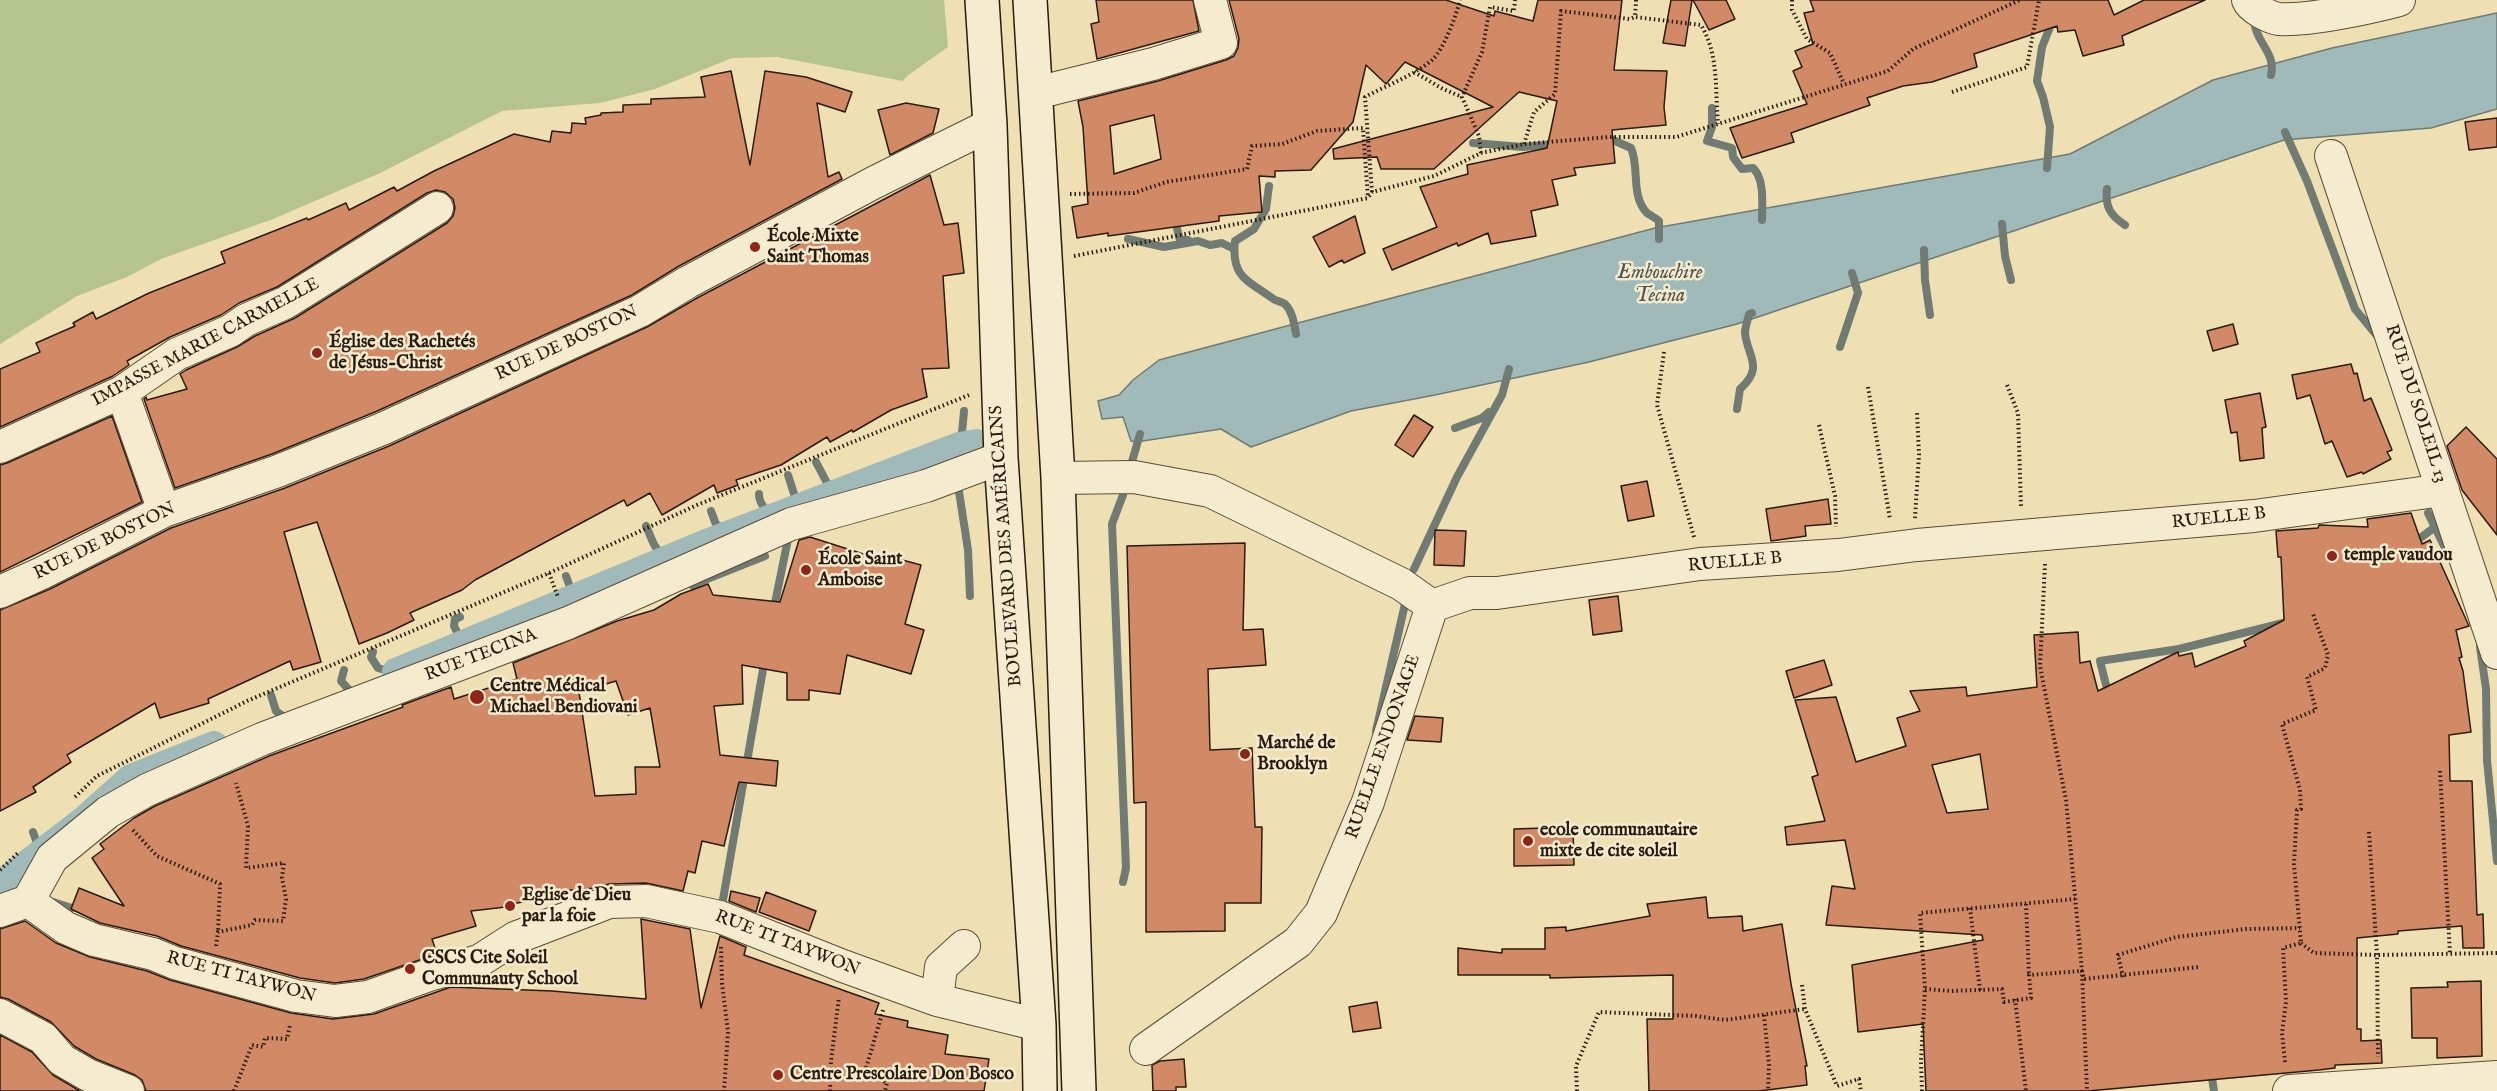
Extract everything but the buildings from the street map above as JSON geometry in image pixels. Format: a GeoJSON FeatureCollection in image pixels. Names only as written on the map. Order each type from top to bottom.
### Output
{"type":"FeatureCollection","features":[{"type":"Feature","properties":{"kind":"main road","name":"BOULEVARD DES AMÉRICAINS"},"geometry":{"type":"LineString","coordinates":[[982,0],[990,125],[997,383],[1039,1025],[1040,1091]]}},
{"type":"Feature","properties":{"kind":"main road"},"geometry":{"type":"LineString","coordinates":[[1030,0],[1058,478],[1079,1091]]}},
{"type":"Feature","properties":{"kind":"street"},"geometry":{"type":"LineString","coordinates":[[1036,93],[1153,64],[1221,43],[1210,0]]}},
{"type":"Feature","properties":{"kind":"street"},"geometry":{"type":"LineString","coordinates":[[2249,2],[2276,19],[2301,18],[2398,0]]}},
{"type":"Feature","properties":{"kind":"street","name":"RUE DE BOSTON"},"geometry":{"type":"LineString","coordinates":[[0,592],[164,511],[278,471],[382,429],[640,311],[688,282],[875,182],[990,125]]}},
{"type":"Feature","properties":{"kind":"street","name":"RUE DU SOLEIL 13"},"geometry":{"type":"LineString","coordinates":[[2331,156],[2497,653]]}},
{"type":"Feature","properties":{"kind":"street","name":"IMPASSE MARIE CARMELLE"},"geometry":{"type":"LineString","coordinates":[[0,447],[122,392],[177,354],[230,331],[246,320],[285,303],[437,208]]}},
{"type":"Feature","properties":{"kind":"street"},"geometry":{"type":"LineString","coordinates":[[122,392],[164,511]]}},
{"type":"Feature","properties":{"kind":"street","name":"RUE TECINA"},"geometry":{"type":"LineString","coordinates":[[14,906],[52,858],[108,812],[147,790],[226,754],[568,623],[791,524],[927,486],[1001,458]]}},
{"type":"Feature","properties":{"kind":"street"},"geometry":{"type":"LineString","coordinates":[[1058,478],[1134,477],[1210,491],[1401,584],[1432,606]]}},
{"type":"Feature","properties":{"kind":"street","name":"RUELLE B"},"geometry":{"type":"LineString","coordinates":[[1432,606],[1470,593],[1497,593],[1700,564],[1838,555],[2254,516],[2442,490]]}},
{"type":"Feature","properties":{"kind":"street","name":"RUELLE ENDONAGE"},"geometry":{"type":"LineString","coordinates":[[1146,1049],[1298,942],[1321,913],[1368,802],[1432,606]]}},
{"type":"Feature","properties":{"kind":"street","name":"RUE TI TAYWON"},"geometry":{"type":"LineString","coordinates":[[14,906],[94,940],[153,954],[175,963],[296,996],[335,1001],[368,997],[432,974],[479,961],[515,938],[556,920],[609,902],[646,901],[720,916],[843,966],[937,1000],[1039,1025]]}},
{"type":"Feature","properties":{"kind":"street"},"geometry":{"type":"LineString","coordinates":[[937,1000],[941,967],[964,946]]}},
{"type":"Feature","properties":{"kind":"street"},"geometry":{"type":"LineString","coordinates":[[2,1021],[43,1038],[62,1060],[70,1065],[128,1091]]}},
{"type":"Feature","properties":{"kind":"street"},"geometry":{"type":"LineString","coordinates":[[2289,1091],[2497,1077]]}},
{"type":"Feature","properties":{"kind":"path"},"geometry":{"type":"LineString","coordinates":[[1044,261],[1368,198],[1372,192],[1365,97],[1414,72],[1434,58],[1455,18],[1460,0]]}},
{"type":"Feature","properties":{"kind":"path"},"geometry":{"type":"LineString","coordinates":[[1462,97],[1482,52],[1490,7],[1514,11],[1515,0]]}},
{"type":"Feature","properties":{"kind":"path"},"geometry":{"type":"LineString","coordinates":[[1635,17],[1636,0]]}},
{"type":"Feature","properties":{"kind":"path"},"geometry":{"type":"LineString","coordinates":[[1792,0],[1792,10],[1807,39],[1830,53],[1844,84]]}},
{"type":"Feature","properties":{"kind":"path"},"geometry":{"type":"LineString","coordinates":[[1372,192],[1434,176],[1481,153],[1524,144],[1609,136],[1676,137],[1888,71],[1913,49],[2020,0]]}},
{"type":"Feature","properties":{"kind":"path"},"geometry":{"type":"LineString","coordinates":[[1952,92],[2027,68],[2039,0]]}},
{"type":"Feature","properties":{"kind":"path"},"geometry":{"type":"LineString","coordinates":[[1524,144],[1534,112],[1554,94],[1562,11],[1701,25],[1707,35],[1714,60],[1718,124]]}},
{"type":"Feature","properties":{"kind":"path"},"geometry":{"type":"LineString","coordinates":[[1414,72],[1462,97],[1479,136],[1481,153]]}},
{"type":"Feature","properties":{"kind":"path"},"geometry":{"type":"LineString","coordinates":[[1042,194],[1134,193],[1166,182],[1247,170],[1252,146],[1282,144],[1317,131],[1363,128],[1368,198]]}},
{"type":"Feature","properties":{"kind":"path"},"geometry":{"type":"LineString","coordinates":[[1664,352],[1657,405],[1689,514],[1700,564]]}},
{"type":"Feature","properties":{"kind":"path"},"geometry":{"type":"LineString","coordinates":[[72,800],[97,776],[247,701],[549,573],[697,505],[997,383]]}},
{"type":"Feature","properties":{"kind":"path"},"geometry":{"type":"LineString","coordinates":[[2007,385],[2018,413],[2021,537],[2045,552],[2040,666],[2066,800],[2082,971],[2088,1091]]}},
{"type":"Feature","properties":{"kind":"path"},"geometry":{"type":"LineString","coordinates":[[1868,387],[1906,547]]}},
{"type":"Feature","properties":{"kind":"path"},"geometry":{"type":"LineString","coordinates":[[1906,547],[1914,510],[1919,455],[1917,412]]}},
{"type":"Feature","properties":{"kind":"path"},"geometry":{"type":"LineString","coordinates":[[1819,425],[1835,496],[1838,555]]}},
{"type":"Feature","properties":{"kind":"path"},"geometry":{"type":"LineString","coordinates":[[2313,614],[2328,655],[2325,668],[2307,677],[2316,710],[2282,724],[2300,790],[2301,809],[2297,810],[2294,864],[2301,943],[2314,953],[2378,956],[2497,953]]}},
{"type":"Feature","properties":{"kind":"path"},"geometry":{"type":"LineString","coordinates":[[218,932],[252,925],[255,920],[284,921],[286,899],[282,878],[284,863],[246,868],[248,826],[226,754]]}},
{"type":"Feature","properties":{"kind":"path"},"geometry":{"type":"LineString","coordinates":[[2440,771],[2450,954]]}},
{"type":"Feature","properties":{"kind":"path"},"geometry":{"type":"LineString","coordinates":[[114,809],[157,856],[220,884],[218,932],[211,973]]}},
{"type":"Feature","properties":{"kind":"path"},"geometry":{"type":"LineString","coordinates":[[2369,832],[2378,956],[2378,1084]]}},
{"type":"Feature","properties":{"kind":"path"},"geometry":{"type":"LineString","coordinates":[[0,870],[22,849]]}},
{"type":"Feature","properties":{"kind":"path"},"geometry":{"type":"LineString","coordinates":[[1922,1091],[1921,1061],[1926,988],[1920,913],[2074,899]]}},
{"type":"Feature","properties":{"kind":"path"},"geometry":{"type":"LineString","coordinates":[[1926,988],[2002,989],[2004,1002],[2031,998],[2026,904]]}},
{"type":"Feature","properties":{"kind":"path"},"geometry":{"type":"LineString","coordinates":[[1970,908],[1980,990]]}},
{"type":"Feature","properties":{"kind":"path"},"geometry":{"type":"LineString","coordinates":[[720,916],[722,983],[728,1032],[724,1091]]}},
{"type":"Feature","properties":{"kind":"path"},"geometry":{"type":"LineString","coordinates":[[2123,977],[2118,955],[2176,937],[2246,929],[2300,927]]}},
{"type":"Feature","properties":{"kind":"path"},"geometry":{"type":"LineString","coordinates":[[2289,1091],[2282,1033],[2286,1002],[2283,948],[2301,943]]}},
{"type":"Feature","properties":{"kind":"path"},"geometry":{"type":"LineString","coordinates":[[830,1091],[831,1061],[843,966]]}},
{"type":"Feature","properties":{"kind":"path"},"geometry":{"type":"LineString","coordinates":[[2082,971],[2084,979],[2123,977],[2199,967]]}},
{"type":"Feature","properties":{"kind":"path"},"geometry":{"type":"LineString","coordinates":[[2029,975],[2082,971]]}},
{"type":"Feature","properties":{"kind":"path"},"geometry":{"type":"LineString","coordinates":[[885,1091],[887,1083],[866,1072],[891,984]]}},
{"type":"Feature","properties":{"kind":"path"},"geometry":{"type":"LineString","coordinates":[[1802,985],[1805,1009],[1837,1086],[1859,1079],[1861,1091]]}},
{"type":"Feature","properties":{"kind":"path"},"geometry":{"type":"LineString","coordinates":[[234,1091],[252,1044],[263,1047],[265,1038],[287,1039],[296,996]]}},
{"type":"Feature","properties":{"kind":"path"},"geometry":{"type":"LineString","coordinates":[[2014,999],[2026,1091]]}},
{"type":"Feature","properties":{"kind":"path"},"geometry":{"type":"LineString","coordinates":[[1577,1091],[1576,1066],[1599,1012],[1696,1016],[1725,1020],[1805,1009]]}},
{"type":"Feature","properties":{"kind":"path"},"geometry":{"type":"LineString","coordinates":[[1764,1015],[1769,1065],[1768,1091]]}},
{"type":"Feature","properties":{"kind":"green space"},"geometry":{"type":"Polygon","coordinates":[[[0,0],[944,0],[948,47],[903,81],[777,57],[732,58],[655,89],[600,103],[502,111],[380,173],[273,219],[161,259],[127,277],[77,296],[0,344],[0,0]]]}},
{"type":"Feature","properties":{"kind":"water","name":"Embouchire Tecina"},"geometry":{"type":"Polygon","coordinates":[[[2497,13],[2497,109],[2431,128],[2284,140],[1737,324],[1589,362],[1351,411],[1251,447],[1221,429],[1136,442],[1131,441],[1123,417],[1102,419],[1098,401],[1119,395],[1133,380],[1159,360],[1655,228],[2070,154],[2213,80],[2332,48],[2497,13]]]}},
{"type":"Feature","properties":{"kind":"waterway"},"geometry":{"type":"LineString","coordinates":[[2045,0],[2041,7],[2050,27],[2042,47],[2037,81],[2050,127],[2047,168]]}},
{"type":"Feature","properties":{"kind":"waterway"},"geometry":{"type":"LineString","coordinates":[[2253,17],[2258,35],[2271,59],[2271,75]]}},
{"type":"Feature","properties":{"kind":"waterway"},"geometry":{"type":"LineString","coordinates":[[1712,108],[1712,127],[1707,141],[1732,148],[1733,157],[1742,169],[1753,168],[1757,173],[1762,192],[1762,220]]}},
{"type":"Feature","properties":{"kind":"waterway"},"geometry":{"type":"LineString","coordinates":[[2285,132],[2307,181],[2355,309],[2378,337]]}},
{"type":"Feature","properties":{"kind":"waterway"},"geometry":{"type":"LineString","coordinates":[[1602,141],[1613,140],[1631,148],[1639,198],[1647,213],[1659,221],[1659,239]]}},
{"type":"Feature","properties":{"kind":"waterway"},"geometry":{"type":"LineString","coordinates":[[1473,143],[1523,147],[1556,144]]}},
{"type":"Feature","properties":{"kind":"waterway"},"geometry":{"type":"LineString","coordinates":[[1269,186],[1266,209],[1254,229],[1235,241],[1234,253],[1238,270],[1248,282],[1288,307],[1296,334]]}},
{"type":"Feature","properties":{"kind":"waterway"},"geometry":{"type":"LineString","coordinates":[[2107,189],[2110,210],[2125,225]]}},
{"type":"Feature","properties":{"kind":"waterway"},"geometry":{"type":"LineString","coordinates":[[1174,217],[1180,240],[1188,240]]}},
{"type":"Feature","properties":{"kind":"waterway"},"geometry":{"type":"LineString","coordinates":[[2002,224],[2005,256],[2011,280]]}},
{"type":"Feature","properties":{"kind":"waterway"},"geometry":{"type":"LineString","coordinates":[[1128,239],[1164,247],[1198,241],[1210,245],[1222,243],[1234,249]]}},
{"type":"Feature","properties":{"kind":"waterway"},"geometry":{"type":"LineString","coordinates":[[1924,250],[1930,315]]}},
{"type":"Feature","properties":{"kind":"waterway"},"geometry":{"type":"LineString","coordinates":[[1840,347],[1858,293],[1852,273]]}},
{"type":"Feature","properties":{"kind":"waterway"},"geometry":{"type":"LineString","coordinates":[[1737,409],[1740,389],[1752,374],[1753,368],[1745,333],[1749,314],[1752,313]]}},
{"type":"Feature","properties":{"kind":"waterway"},"geometry":{"type":"LineString","coordinates":[[1414,569],[1457,477],[1502,395],[1509,369]]}},
{"type":"Feature","properties":{"kind":"waterway"},"geometry":{"type":"LineString","coordinates":[[959,466],[964,411]]}},
{"type":"Feature","properties":{"kind":"waterway"},"geometry":{"type":"LineString","coordinates":[[1455,428],[1482,418],[1489,412]]}},
{"type":"Feature","properties":{"kind":"waterway"},"geometry":{"type":"LineString","coordinates":[[1131,465],[1140,434]]}},
{"type":"Feature","properties":{"kind":"waterway"},"geometry":{"type":"LineString","coordinates":[[396,672],[709,542],[959,446],[977,443]]}},
{"type":"Feature","properties":{"kind":"waterway"},"geometry":{"type":"LineString","coordinates":[[816,462],[827,483],[837,492]]}},
{"type":"Feature","properties":{"kind":"waterway"},"geometry":{"type":"LineString","coordinates":[[788,475],[795,497],[803,505]]}},
{"type":"Feature","properties":{"kind":"waterway"},"geometry":{"type":"LineString","coordinates":[[958,485],[968,550],[970,596]]}},
{"type":"Feature","properties":{"kind":"waterway"},"geometry":{"type":"LineString","coordinates":[[759,494],[764,508],[776,516]]}},
{"type":"Feature","properties":{"kind":"waterway"},"geometry":{"type":"LineString","coordinates":[[1123,495],[1112,524],[1126,868],[1123,882]]}},
{"type":"Feature","properties":{"kind":"waterway"},"geometry":{"type":"LineString","coordinates":[[711,511],[717,527],[724,526],[739,531]]}},
{"type":"Feature","properties":{"kind":"waterway"},"geometry":{"type":"LineString","coordinates":[[2428,513],[2449,556]]}},
{"type":"Feature","properties":{"kind":"waterway"},"geometry":{"type":"LineString","coordinates":[[646,526],[657,549],[672,558]]}},
{"type":"Feature","properties":{"kind":"waterway"},"geometry":{"type":"LineString","coordinates":[[2411,545],[2435,527]]}},
{"type":"Feature","properties":{"kind":"waterway"},"geometry":{"type":"LineString","coordinates":[[773,613],[789,534]]}},
{"type":"Feature","properties":{"kind":"waterway"},"geometry":{"type":"LineString","coordinates":[[692,585],[765,556]]}},
{"type":"Feature","properties":{"kind":"waterway"},"geometry":{"type":"LineString","coordinates":[[566,576],[570,587],[585,594]]}},
{"type":"Feature","properties":{"kind":"waterway"},"geometry":{"type":"LineString","coordinates":[[1376,731],[1405,604]]}},
{"type":"Feature","properties":{"kind":"waterway"},"geometry":{"type":"LineString","coordinates":[[460,617],[455,619],[454,626],[458,634],[473,641]]}},
{"type":"Feature","properties":{"kind":"waterway"},"geometry":{"type":"LineString","coordinates":[[2109,697],[2100,661],[2179,649],[2283,623]]}},
{"type":"Feature","properties":{"kind":"waterway"},"geometry":{"type":"LineString","coordinates":[[2480,647],[2486,689],[2487,760],[2497,861]]}},
{"type":"Feature","properties":{"kind":"waterway"},"geometry":{"type":"LineString","coordinates":[[373,652],[371,657],[378,668],[395,673]]}},
{"type":"Feature","properties":{"kind":"waterway"},"geometry":{"type":"LineString","coordinates":[[721,911],[765,658]]}},
{"type":"Feature","properties":{"kind":"waterway"},"geometry":{"type":"LineString","coordinates":[[344,670],[341,681],[350,691]]}},
{"type":"Feature","properties":{"kind":"waterway"},"geometry":{"type":"LineString","coordinates":[[271,695],[276,711],[284,717]]}},
{"type":"Feature","properties":{"kind":"waterway"},"geometry":{"type":"LineString","coordinates":[[0,885],[85,819],[131,778],[214,745]]}},
{"type":"Feature","properties":{"kind":"waterway"},"geometry":{"type":"LineString","coordinates":[[33,832],[38,846],[48,848]]}},
{"type":"Feature","properties":{"kind":"waterway"},"geometry":{"type":"LineString","coordinates":[[20,871],[28,885]]}},
{"type":"Feature","properties":{"kind":"waterway"},"geometry":{"type":"LineString","coordinates":[[10,877],[15,901]]}},
{"type":"Feature","properties":{"kind":"waterway"},"geometry":{"type":"LineString","coordinates":[[53,902],[72,908]]}},
{"type":"Feature","properties":{"kind":"waterway"},"geometry":{"type":"LineString","coordinates":[[2211,1071],[2214,1091]]}},
{"type":"Feature","properties":{"kind":"place","name":"École Mixte Saint Thomas"},"geometry":{"type":"Point","coordinates":[755,247]}},
{"type":"Feature","properties":{"kind":"place","name":"Église des Rachetés de Jésus-Christ"},"geometry":{"type":"Point","coordinates":[317,353]}},
{"type":"Feature","properties":{"kind":"place","name":"temple vaudou"},"geometry":{"type":"Point","coordinates":[2332,556]}},
{"type":"Feature","properties":{"kind":"place","name":"École Saint Amboise"},"geometry":{"type":"Point","coordinates":[806,570]}},
{"type":"Feature","properties":{"kind":"place","name":"Centre Médical Michael Bendiovani"},"geometry":{"type":"Point","coordinates":[477,697]}},
{"type":"Feature","properties":{"kind":"place","name":"Marché de Brooklyn"},"geometry":{"type":"Point","coordinates":[1245,754]}},
{"type":"Feature","properties":{"kind":"place","name":"ecole communautaire mixte de cite soleil"},"geometry":{"type":"Point","coordinates":[1528,841]}},
{"type":"Feature","properties":{"kind":"place","name":"Eglise de Dieu par la foie"},"geometry":{"type":"Point","coordinates":[510,906]}},
{"type":"Feature","properties":{"kind":"place","name":"CSCS Cite Soleil Communauty School"},"geometry":{"type":"Point","coordinates":[410,969]}},
{"type":"Feature","properties":{"kind":"place","name":"Centre Prescolaire Don Bosco"},"geometry":{"type":"Point","coordinates":[778,1075]}}]}
